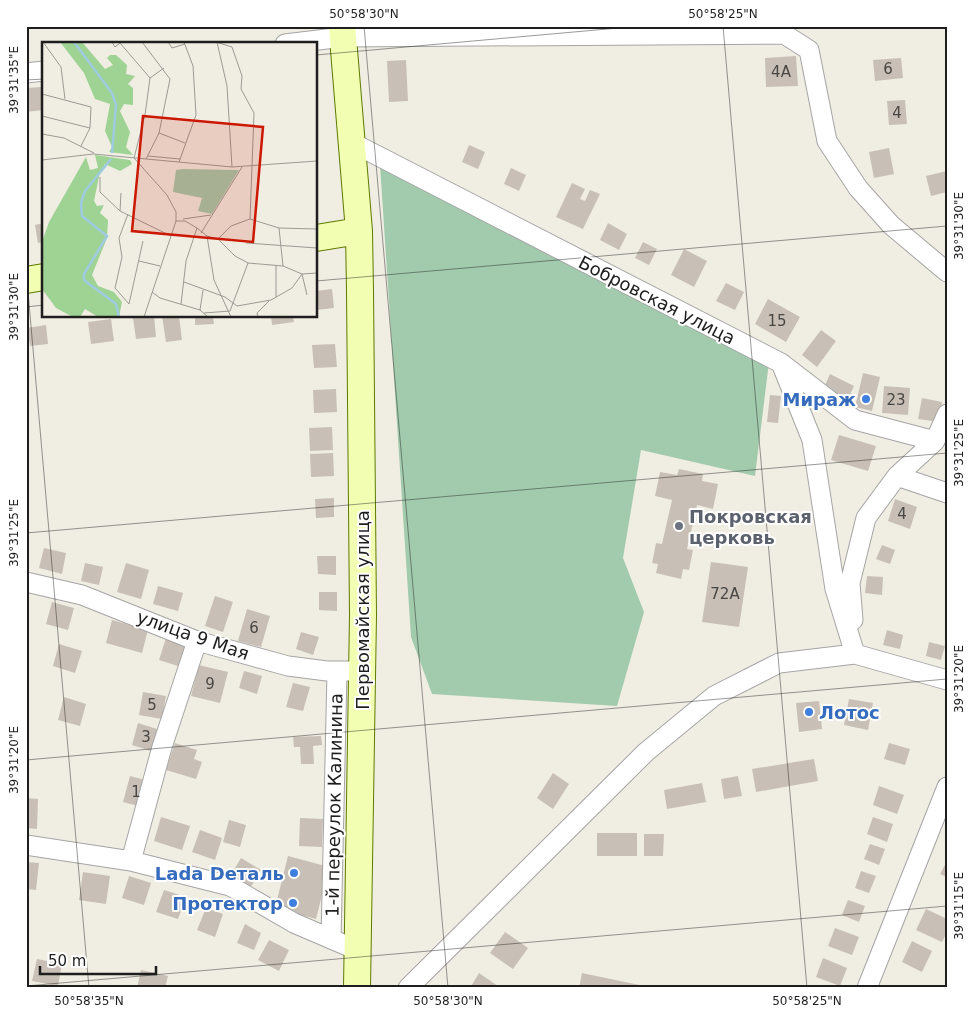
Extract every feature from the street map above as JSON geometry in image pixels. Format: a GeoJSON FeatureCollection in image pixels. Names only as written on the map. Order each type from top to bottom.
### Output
{"type":"FeatureCollection","features":[{"type":"Feature","properties":{"kind":"main road","name":"Первомайская улица"},"geometry":{"type":"LineString","coordinates":[[342,32],[359,231],[350,672],[357,988]]}},
{"type":"Feature","properties":{"kind":"main road"},"geometry":{"type":"LineString","coordinates":[[318,238],[359,231]]}},
{"type":"Feature","properties":{"kind":"main road"},"geometry":{"type":"LineString","coordinates":[[26,280],[42,278]]}},
{"type":"Feature","properties":{"kind":"street"},"geometry":{"type":"LineString","coordinates":[[295,42],[342,32],[785,30],[809,50],[827,141],[858,188],[891,225],[947,272]]}},
{"type":"Feature","properties":{"kind":"street"},"geometry":{"type":"LineString","coordinates":[[26,73],[42,71]]}},
{"type":"Feature","properties":{"kind":"street","name":"Бобровская улица"},"geometry":{"type":"LineString","coordinates":[[350,142],[781,363],[855,420],[935,442]]}},
{"type":"Feature","properties":{"kind":"street"},"geometry":{"type":"LineString","coordinates":[[781,363],[812,440],[835,589],[856,654]]}},
{"type":"Feature","properties":{"kind":"street"},"geometry":{"type":"LineString","coordinates":[[856,654],[850,583],[866,518],[897,476],[935,442],[947,414]]}},
{"type":"Feature","properties":{"kind":"street"},"geometry":{"type":"LineString","coordinates":[[897,476],[947,493]]}},
{"type":"Feature","properties":{"kind":"street","name":"улица 9 Мая"},"geometry":{"type":"LineString","coordinates":[[26,582],[82,595],[197,640],[288,666],[350,672]]}},
{"type":"Feature","properties":{"kind":"street"},"geometry":{"type":"LineString","coordinates":[[132,861],[162,748],[197,640]]}},
{"type":"Feature","properties":{"kind":"street"},"geometry":{"type":"LineString","coordinates":[[408,988],[646,752],[714,696],[779,663],[856,654],[947,680]]}},
{"type":"Feature","properties":{"kind":"street","name":"1-й переулок Калинина"},"geometry":{"type":"LineString","coordinates":[[331,939],[350,672]]}},
{"type":"Feature","properties":{"kind":"street"},"geometry":{"type":"LineString","coordinates":[[867,988],[947,787]]}},
{"type":"Feature","properties":{"kind":"street"},"geometry":{"type":"LineString","coordinates":[[26,845],[132,861],[230,886],[294,923],[357,950]]}},
{"type":"Feature","properties":{"kind":"green space"},"geometry":{"type":"Polygon","coordinates":[[[380,165],[769,362],[755,476],[641,450],[623,558],[644,612],[617,706],[432,694],[411,637],[380,165]]]}},
{"type":"Feature","properties":{"kind":"building"},"geometry":{"type":"Polygon","coordinates":[[[796,56],[798,86],[766,87],[765,58],[796,56]]]}},
{"type":"Feature","properties":{"kind":"building"},"geometry":{"type":"Polygon","coordinates":[[[901,58],[903,78],[875,81],[873,60],[901,58]]]}},
{"type":"Feature","properties":{"kind":"building"},"geometry":{"type":"Polygon","coordinates":[[[406,60],[408,101],[389,102],[387,61],[406,60]]]}},
{"type":"Feature","properties":{"kind":"building"},"geometry":{"type":"Polygon","coordinates":[[[41,87],[42,110],[26,112],[26,88],[41,87]]]}},
{"type":"Feature","properties":{"kind":"building"},"geometry":{"type":"Polygon","coordinates":[[[905,100],[907,124],[889,125],[887,101],[905,100]]]}},
{"type":"Feature","properties":{"kind":"building"},"geometry":{"type":"Polygon","coordinates":[[[469,145],[485,152],[478,169],[462,162],[469,145]]]}},
{"type":"Feature","properties":{"kind":"building"},"geometry":{"type":"Polygon","coordinates":[[[889,148],[894,174],[874,178],[869,152],[889,148]]]}},
{"type":"Feature","properties":{"kind":"building"},"geometry":{"type":"Polygon","coordinates":[[[511,168],[526,175],[519,191],[504,184],[511,168]]]}},
{"type":"Feature","properties":{"kind":"building"},"geometry":{"type":"Polygon","coordinates":[[[947,171],[947,192],[931,196],[926,176],[947,171]]]}},
{"type":"Feature","properties":{"kind":"building"},"geometry":{"type":"Polygon","coordinates":[[[572,183],[585,189],[580,199],[585,201],[590,190],[600,194],[583,229],[556,217],[572,183]]]}},
{"type":"Feature","properties":{"kind":"building"},"geometry":{"type":"Polygon","coordinates":[[[42,223],[42,242],[38,243],[35,225],[42,223]]]}},
{"type":"Feature","properties":{"kind":"building"},"geometry":{"type":"Polygon","coordinates":[[[608,223],[627,234],[619,250],[600,240],[608,223]]]}},
{"type":"Feature","properties":{"kind":"building"},"geometry":{"type":"Polygon","coordinates":[[[643,242],[657,249],[649,265],[635,258],[643,242]]]}},
{"type":"Feature","properties":{"kind":"building"},"geometry":{"type":"Polygon","coordinates":[[[684,249],[707,261],[694,287],[671,275],[684,249]]]}},
{"type":"Feature","properties":{"kind":"building"},"geometry":{"type":"Polygon","coordinates":[[[726,283],[744,292],[735,310],[716,301],[726,283]]]}},
{"type":"Feature","properties":{"kind":"building"},"geometry":{"type":"Polygon","coordinates":[[[332,289],[334,308],[318,310],[318,291],[332,289]]]}},
{"type":"Feature","properties":{"kind":"building"},"geometry":{"type":"Polygon","coordinates":[[[768,299],[800,317],[786,342],[755,324],[768,299]]]}},
{"type":"Feature","properties":{"kind":"building"},"geometry":{"type":"Polygon","coordinates":[[[133,318],[154,318],[156,337],[136,339],[133,318]]]}},
{"type":"Feature","properties":{"kind":"building"},"geometry":{"type":"Polygon","coordinates":[[[162,318],[179,318],[182,340],[166,342],[162,318]]]}},
{"type":"Feature","properties":{"kind":"building"},"geometry":{"type":"Polygon","coordinates":[[[195,318],[213,318],[214,324],[195,325],[195,318]]]}},
{"type":"Feature","properties":{"kind":"building"},"geometry":{"type":"Polygon","coordinates":[[[271,318],[293,318],[294,322],[272,325],[271,318]]]}},
{"type":"Feature","properties":{"kind":"building"},"geometry":{"type":"Polygon","coordinates":[[[111,319],[114,341],[91,344],[88,322],[111,319]]]}},
{"type":"Feature","properties":{"kind":"building"},"geometry":{"type":"Polygon","coordinates":[[[46,325],[48,344],[30,346],[27,328],[46,325]]]}},
{"type":"Feature","properties":{"kind":"building"},"geometry":{"type":"Polygon","coordinates":[[[821,330],[836,341],[817,367],[802,355],[821,330]]]}},
{"type":"Feature","properties":{"kind":"building"},"geometry":{"type":"Polygon","coordinates":[[[335,344],[337,367],[314,368],[312,345],[335,344]]]}},
{"type":"Feature","properties":{"kind":"building"},"geometry":{"type":"Polygon","coordinates":[[[863,373],[880,377],[872,411],[855,407],[863,373]]]}},
{"type":"Feature","properties":{"kind":"building"},"geometry":{"type":"Polygon","coordinates":[[[830,374],[854,386],[847,401],[823,390],[830,374]]]}},
{"type":"Feature","properties":{"kind":"building"},"geometry":{"type":"Polygon","coordinates":[[[884,386],[910,388],[908,415],[882,413],[884,386]]]}},
{"type":"Feature","properties":{"kind":"building"},"geometry":{"type":"Polygon","coordinates":[[[336,389],[337,412],[314,413],[313,390],[336,389]]]}},
{"type":"Feature","properties":{"kind":"building"},"geometry":{"type":"Polygon","coordinates":[[[770,395],[781,396],[778,423],[767,422],[770,395]]]}},
{"type":"Feature","properties":{"kind":"building"},"geometry":{"type":"Polygon","coordinates":[[[922,398],[942,402],[939,422],[918,419],[922,398]]]}},
{"type":"Feature","properties":{"kind":"building"},"geometry":{"type":"Polygon","coordinates":[[[332,427],[333,450],[310,451],[309,428],[332,427]]]}},
{"type":"Feature","properties":{"kind":"building"},"geometry":{"type":"Polygon","coordinates":[[[839,435],[876,446],[868,471],[831,460],[839,435]]]}},
{"type":"Feature","properties":{"kind":"building"},"geometry":{"type":"Polygon","coordinates":[[[333,453],[334,476],[311,477],[310,454],[333,453]]]}},
{"type":"Feature","properties":{"kind":"building","name":"Покровская церковь"},"geometry":{"type":"Polygon","coordinates":[[[679,469],[703,474],[702,481],[718,484],[713,509],[697,505],[687,549],[693,550],[689,570],[683,569],[681,579],[656,573],[658,564],[652,563],[656,543],[662,544],[672,500],[655,496],[660,472],[677,475],[679,469]]]}},
{"type":"Feature","properties":{"kind":"building"},"geometry":{"type":"Polygon","coordinates":[[[334,498],[334,517],[316,518],[315,499],[334,498]]]}},
{"type":"Feature","properties":{"kind":"building"},"geometry":{"type":"Polygon","coordinates":[[[895,499],[917,507],[910,529],[888,521],[895,499]]]}},
{"type":"Feature","properties":{"kind":"building"},"geometry":{"type":"Polygon","coordinates":[[[882,545],[895,550],[890,564],[876,559],[882,545]]]}},
{"type":"Feature","properties":{"kind":"building"},"geometry":{"type":"Polygon","coordinates":[[[44,548],[66,553],[62,574],[39,568],[44,548]]]}},
{"type":"Feature","properties":{"kind":"building"},"geometry":{"type":"Polygon","coordinates":[[[317,556],[336,556],[336,575],[318,574],[317,556]]]}},
{"type":"Feature","properties":{"kind":"building"},"geometry":{"type":"Polygon","coordinates":[[[711,562],[748,567],[739,627],[702,622],[711,562]]]}},
{"type":"Feature","properties":{"kind":"building"},"geometry":{"type":"Polygon","coordinates":[[[85,563],[103,567],[99,585],[81,581],[85,563]]]}},
{"type":"Feature","properties":{"kind":"building"},"geometry":{"type":"Polygon","coordinates":[[[126,563],[149,570],[141,599],[117,592],[126,563]]]}},
{"type":"Feature","properties":{"kind":"building"},"geometry":{"type":"Polygon","coordinates":[[[867,576],[883,577],[882,595],[865,593],[867,576]]]}},
{"type":"Feature","properties":{"kind":"building"},"geometry":{"type":"Polygon","coordinates":[[[158,586],[183,593],[178,611],[153,604],[158,586]]]}},
{"type":"Feature","properties":{"kind":"building"},"geometry":{"type":"Polygon","coordinates":[[[319,592],[337,592],[337,611],[319,610],[319,592]]]}},
{"type":"Feature","properties":{"kind":"building"},"geometry":{"type":"Polygon","coordinates":[[[215,596],[233,602],[223,632],[205,626],[215,596]]]}},
{"type":"Feature","properties":{"kind":"building"},"geometry":{"type":"Polygon","coordinates":[[[52,602],[74,608],[68,630],[46,624],[52,602]]]}},
{"type":"Feature","properties":{"kind":"building"},"geometry":{"type":"Polygon","coordinates":[[[247,609],[270,616],[261,647],[238,641],[247,609]]]}},
{"type":"Feature","properties":{"kind":"building"},"geometry":{"type":"Polygon","coordinates":[[[112,620],[148,630],[142,653],[106,643],[112,620]]]}},
{"type":"Feature","properties":{"kind":"building"},"geometry":{"type":"Polygon","coordinates":[[[887,630],[903,635],[900,649],[883,645],[887,630]]]}},
{"type":"Feature","properties":{"kind":"building"},"geometry":{"type":"Polygon","coordinates":[[[301,632],[319,637],[313,655],[296,649],[301,632]]]}},
{"type":"Feature","properties":{"kind":"building"},"geometry":{"type":"Polygon","coordinates":[[[166,638],[188,645],[181,667],[159,660],[166,638]]]}},
{"type":"Feature","properties":{"kind":"building"},"geometry":{"type":"Polygon","coordinates":[[[929,642],[945,646],[941,660],[926,656],[929,642]]]}},
{"type":"Feature","properties":{"kind":"building"},"geometry":{"type":"Polygon","coordinates":[[[59,644],[82,651],[75,673],[53,666],[59,644]]]}},
{"type":"Feature","properties":{"kind":"building"},"geometry":{"type":"Polygon","coordinates":[[[199,665],[228,672],[220,703],[191,696],[199,665]]]}},
{"type":"Feature","properties":{"kind":"building"},"geometry":{"type":"Polygon","coordinates":[[[244,671],[262,676],[257,694],[239,688],[244,671]]]}},
{"type":"Feature","properties":{"kind":"building"},"geometry":{"type":"Polygon","coordinates":[[[293,683],[310,687],[303,711],[286,707],[293,683]]]}},
{"type":"Feature","properties":{"kind":"building"},"geometry":{"type":"Polygon","coordinates":[[[143,692],[166,696],[162,719],[139,715],[143,692]]]}},
{"type":"Feature","properties":{"kind":"building"},"geometry":{"type":"Polygon","coordinates":[[[64,697],[86,704],[80,726],[58,720],[64,697]]]}},
{"type":"Feature","properties":{"kind":"building"},"geometry":{"type":"Polygon","coordinates":[[[849,699],[873,703],[868,730],[844,725],[849,699]]]}},
{"type":"Feature","properties":{"kind":"building"},"geometry":{"type":"Polygon","coordinates":[[[819,701],[822,729],[799,732],[796,703],[819,701]]]}},
{"type":"Feature","properties":{"kind":"building"},"geometry":{"type":"Polygon","coordinates":[[[138,723],[160,730],[154,752],[132,745],[138,723]]]}},
{"type":"Feature","properties":{"kind":"building"},"geometry":{"type":"Polygon","coordinates":[[[321,736],[322,745],[313,746],[314,764],[301,764],[300,747],[294,747],[293,737],[321,736]]]}},
{"type":"Feature","properties":{"kind":"building"},"geometry":{"type":"Polygon","coordinates":[[[175,743],[197,750],[194,759],[202,762],[196,779],[166,770],[175,743]]]}},
{"type":"Feature","properties":{"kind":"building"},"geometry":{"type":"Polygon","coordinates":[[[889,743],[910,749],[905,765],[884,759],[889,743]]]}},
{"type":"Feature","properties":{"kind":"building"},"geometry":{"type":"Polygon","coordinates":[[[814,759],[818,781],[756,792],[752,769],[814,759]]]}},
{"type":"Feature","properties":{"kind":"building"},"geometry":{"type":"Polygon","coordinates":[[[553,773],[569,784],[553,809],[537,798],[553,773]]]}},
{"type":"Feature","properties":{"kind":"building"},"geometry":{"type":"Polygon","coordinates":[[[130,776],[149,781],[142,807],[123,802],[130,776]]]}},
{"type":"Feature","properties":{"kind":"building"},"geometry":{"type":"Polygon","coordinates":[[[738,776],[742,796],[724,799],[721,779],[738,776]]]}},
{"type":"Feature","properties":{"kind":"building"},"geometry":{"type":"Polygon","coordinates":[[[702,783],[706,802],[667,809],[664,790],[702,783]]]}},
{"type":"Feature","properties":{"kind":"building"},"geometry":{"type":"Polygon","coordinates":[[[879,786],[904,795],[897,814],[873,805],[879,786]]]}},
{"type":"Feature","properties":{"kind":"building"},"geometry":{"type":"Polygon","coordinates":[[[26,798],[38,799],[37,829],[26,828],[26,798]]]}},
{"type":"Feature","properties":{"kind":"building"},"geometry":{"type":"Polygon","coordinates":[[[161,817],[190,826],[182,850],[154,841],[161,817]]]}},
{"type":"Feature","properties":{"kind":"building"},"geometry":{"type":"Polygon","coordinates":[[[873,817],[893,824],[887,842],[867,834],[873,817]]]}},
{"type":"Feature","properties":{"kind":"building"},"geometry":{"type":"Polygon","coordinates":[[[300,818],[323,819],[322,847],[299,846],[300,818]]]}},
{"type":"Feature","properties":{"kind":"building"},"geometry":{"type":"Polygon","coordinates":[[[229,820],[246,825],[240,847],[223,842],[229,820]]]}},
{"type":"Feature","properties":{"kind":"building"},"geometry":{"type":"Polygon","coordinates":[[[200,830],[222,838],[215,860],[192,852],[200,830]]]}},
{"type":"Feature","properties":{"kind":"building"},"geometry":{"type":"Polygon","coordinates":[[[597,833],[637,833],[637,856],[597,856],[597,833]]]}},
{"type":"Feature","properties":{"kind":"building"},"geometry":{"type":"Polygon","coordinates":[[[644,834],[664,834],[663,856],[644,856],[644,834]]]}},
{"type":"Feature","properties":{"kind":"building"},"geometry":{"type":"Polygon","coordinates":[[[870,844],[885,849],[879,865],[864,859],[870,844]]]}},
{"type":"Feature","properties":{"kind":"building"},"geometry":{"type":"Polygon","coordinates":[[[288,856],[329,867],[316,919],[275,908],[288,856]]]}},
{"type":"Feature","properties":{"kind":"building"},"geometry":{"type":"Polygon","coordinates":[[[241,858],[261,870],[249,890],[229,878],[241,858]]]}},
{"type":"Feature","properties":{"kind":"building"},"geometry":{"type":"Polygon","coordinates":[[[947,861],[947,877],[940,874],[947,861]]]}},
{"type":"Feature","properties":{"kind":"building"},"geometry":{"type":"Polygon","coordinates":[[[26,862],[39,863],[36,890],[26,889],[26,862]]]}},
{"type":"Feature","properties":{"kind":"building"},"geometry":{"type":"Polygon","coordinates":[[[861,871],[876,876],[869,893],[855,888],[861,871]]]}},
{"type":"Feature","properties":{"kind":"building"},"geometry":{"type":"Polygon","coordinates":[[[83,872],[110,876],[106,904],[79,900],[83,872]]]}},
{"type":"Feature","properties":{"kind":"building"},"geometry":{"type":"Polygon","coordinates":[[[129,876],[151,883],[144,905],[122,898],[129,876]]]}},
{"type":"Feature","properties":{"kind":"building"},"geometry":{"type":"Polygon","coordinates":[[[164,890],[186,897],[178,919],[156,912],[164,890]]]}},
{"type":"Feature","properties":{"kind":"building"},"geometry":{"type":"Polygon","coordinates":[[[848,900],[865,906],[859,922],[842,915],[848,900]]]}},
{"type":"Feature","properties":{"kind":"building"},"geometry":{"type":"Polygon","coordinates":[[[206,908],[223,914],[215,937],[197,930],[206,908]]]}},
{"type":"Feature","properties":{"kind":"building"},"geometry":{"type":"Polygon","coordinates":[[[926,909],[947,919],[947,932],[942,942],[916,930],[926,909]]]}},
{"type":"Feature","properties":{"kind":"building"},"geometry":{"type":"Polygon","coordinates":[[[245,924],[261,933],[254,950],[237,943],[245,924]]]}},
{"type":"Feature","properties":{"kind":"building"},"geometry":{"type":"Polygon","coordinates":[[[835,928],[859,937],[852,955],[828,946],[835,928]]]}},
{"type":"Feature","properties":{"kind":"building"},"geometry":{"type":"Polygon","coordinates":[[[505,932],[528,948],[513,969],[490,953],[505,932]]]}},
{"type":"Feature","properties":{"kind":"building"},"geometry":{"type":"Polygon","coordinates":[[[269,940],[289,950],[279,971],[258,960],[269,940]]]}},
{"type":"Feature","properties":{"kind":"building"},"geometry":{"type":"Polygon","coordinates":[[[912,941],[932,951],[922,972],[902,962],[912,941]]]}},
{"type":"Feature","properties":{"kind":"building"},"geometry":{"type":"Polygon","coordinates":[[[823,958],[847,968],[840,986],[816,977],[823,958]]]}},
{"type":"Feature","properties":{"kind":"building"},"geometry":{"type":"Polygon","coordinates":[[[37,959],[62,964],[58,986],[32,981],[37,959]]]}},
{"type":"Feature","properties":{"kind":"building"},"geometry":{"type":"Polygon","coordinates":[[[141,970],[168,976],[165,988],[137,988],[141,970]]]}},
{"type":"Feature","properties":{"kind":"building"},"geometry":{"type":"Polygon","coordinates":[[[479,973],[498,986],[497,988],[470,988],[479,973]]]}},
{"type":"Feature","properties":{"kind":"building"},"geometry":{"type":"Polygon","coordinates":[[[582,973],[649,987],[649,988],[579,988],[582,973]]]}},
{"type":"Feature","properties":{"kind":"place","name":"Мираж"},"geometry":{"type":"Point","coordinates":[866,399]}},
{"type":"Feature","properties":{"kind":"place","name":"Покровская церковь"},"geometry":{"type":"Point","coordinates":[679,526]}},
{"type":"Feature","properties":{"kind":"place","name":"Лотос"},"geometry":{"type":"Point","coordinates":[809,712]}},
{"type":"Feature","properties":{"kind":"place","name":"Lada Dеталь"},"geometry":{"type":"Point","coordinates":[294,873]}},
{"type":"Feature","properties":{"kind":"place","name":"Протектор"},"geometry":{"type":"Point","coordinates":[293,903]}}]}
